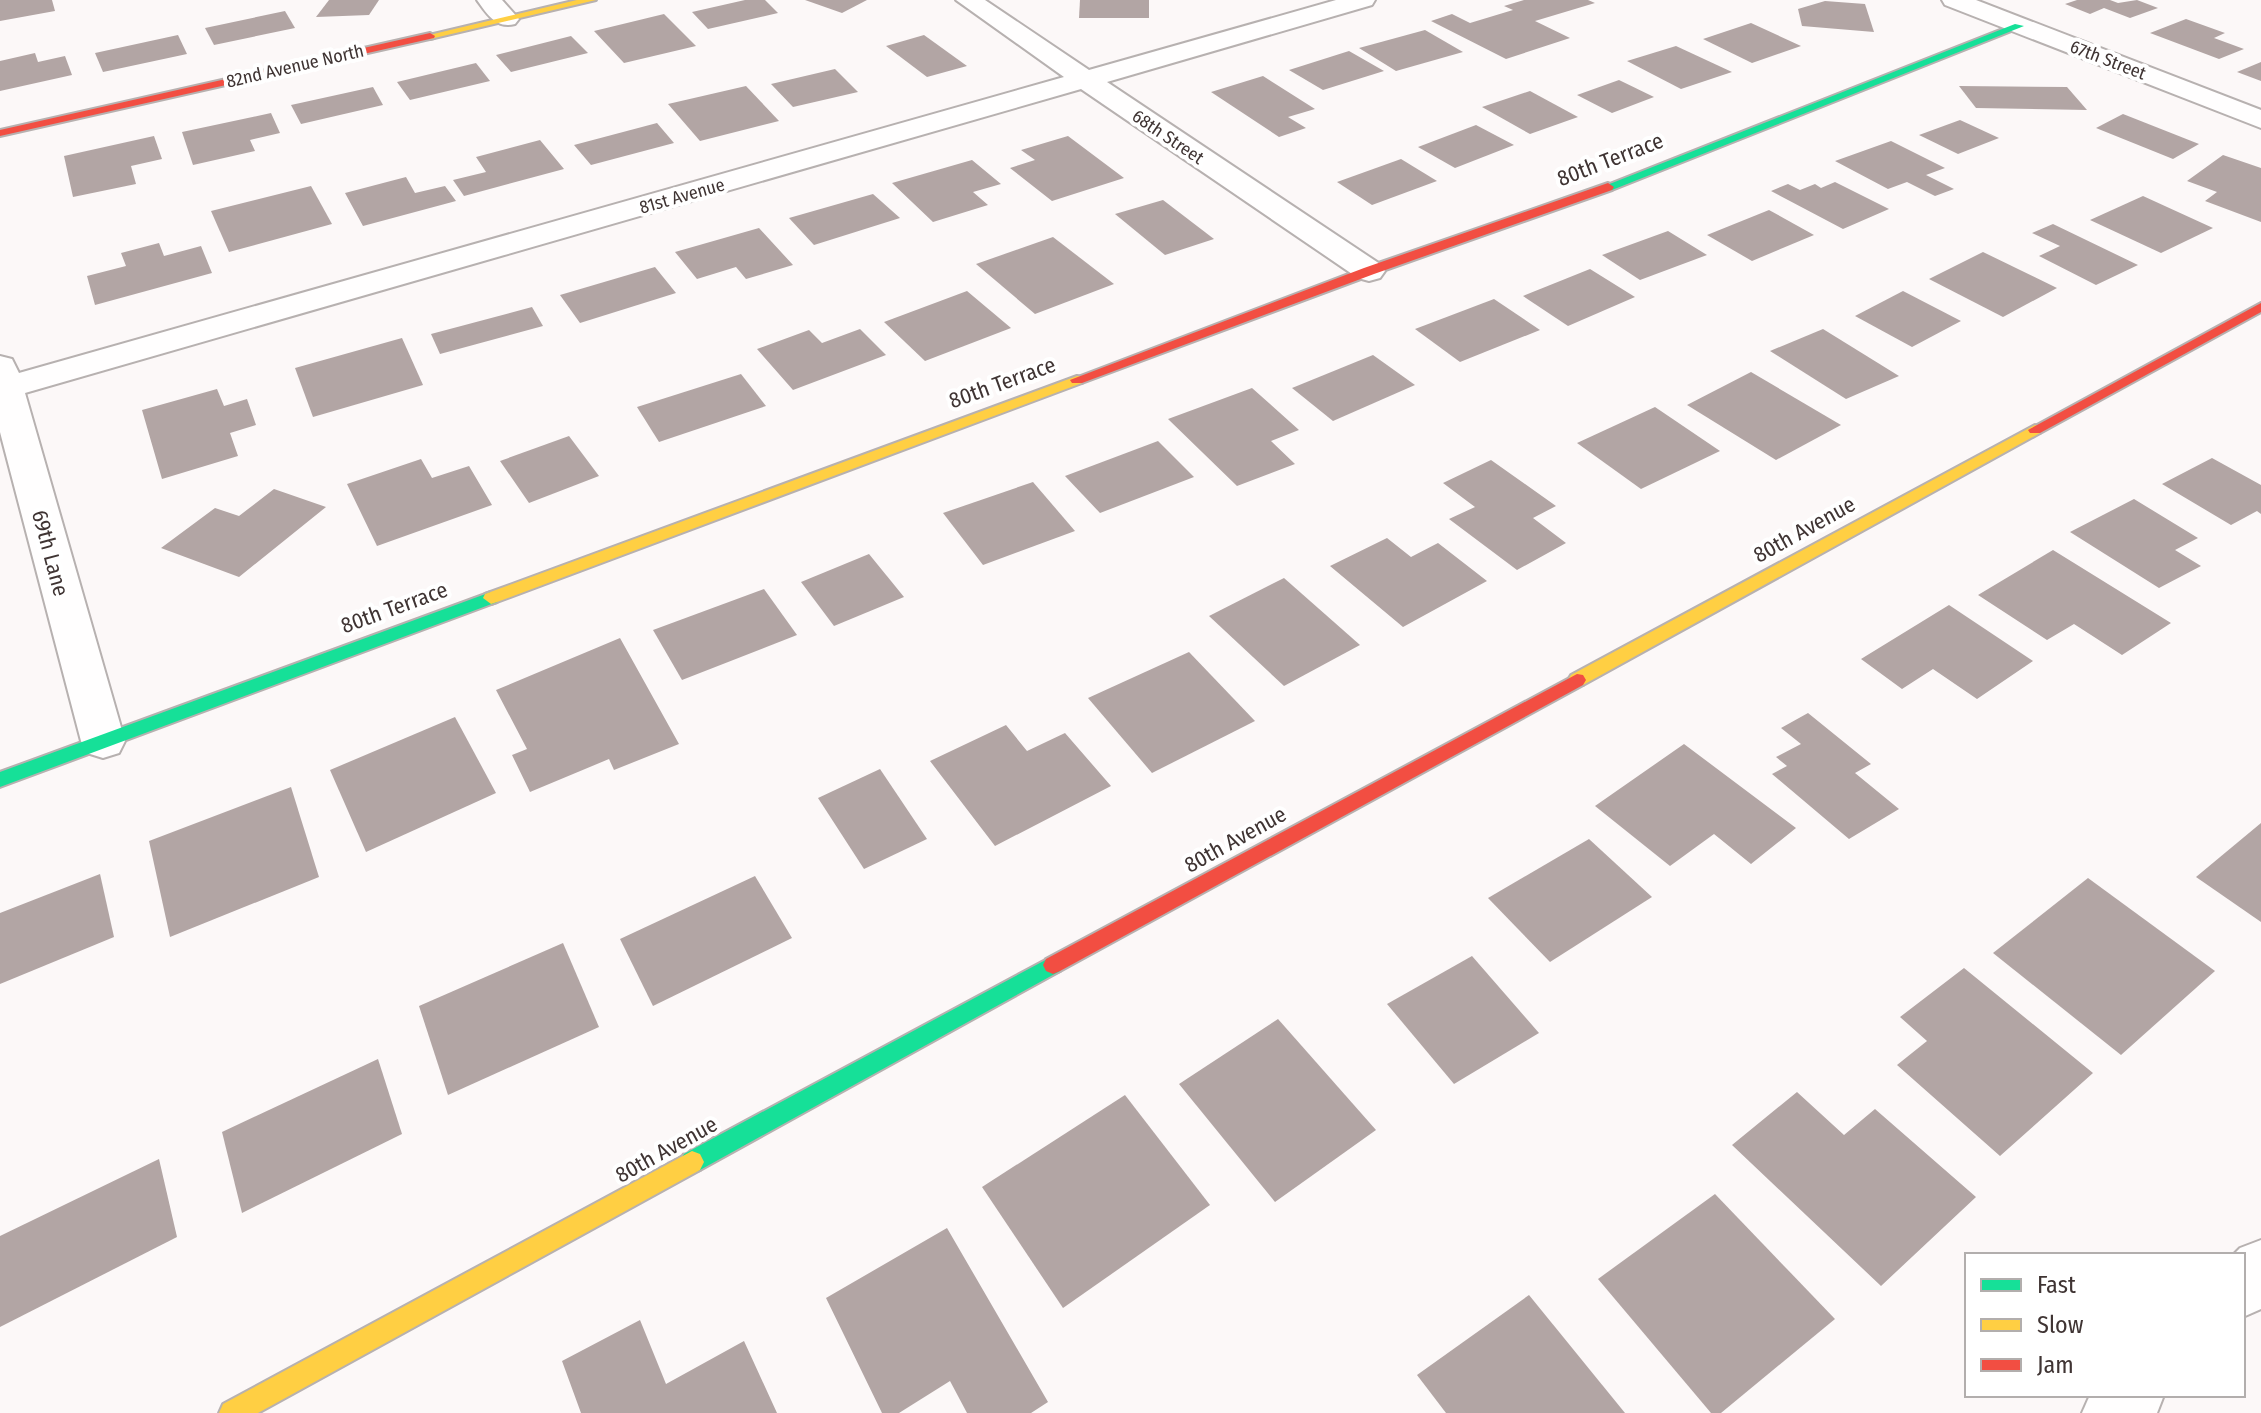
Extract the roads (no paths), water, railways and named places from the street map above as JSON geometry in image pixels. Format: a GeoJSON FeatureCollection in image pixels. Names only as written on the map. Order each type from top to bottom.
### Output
{"type":"FeatureCollection","features":[{"type":"Feature","properties":{"kind":"street"},"geometry":{"type":"LineString","coordinates":[[489,0],[506,19]]}},
{"type":"Feature","properties":{"kind":"street","name":"82nd Avenue North"},"geometry":{"type":"LineString","coordinates":[[0,133],[591,0]]}},
{"type":"Feature","properties":{"kind":"street","name":"68th Street"},"geometry":{"type":"LineString","coordinates":[[968,0],[1369,271]]}},
{"type":"Feature","properties":{"kind":"street","name":"81st Avenue"},"geometry":{"type":"LineString","coordinates":[[2,381],[1085,81],[1363,0]]}},
{"type":"Feature","properties":{"kind":"street","name":"67th Street"},"geometry":{"type":"LineString","coordinates":[[1954,0],[2261,120]]}},
{"type":"Feature","properties":{"kind":"street","name":"80th Terrace"},"geometry":{"type":"LineString","coordinates":[[0,780],[1369,271],[1614,185],[2019,26]]}},
{"type":"Feature","properties":{"kind":"street","name":"80th Avenue"},"geometry":{"type":"LineString","coordinates":[[232,1413],[2261,307]]}},
{"type":"Feature","properties":{"kind":"street","name":"69th Lane"},"geometry":{"type":"LineString","coordinates":[[2,381],[103,741]]}},
{"type":"Feature","properties":{"kind":"street"},"geometry":{"type":"LineString","coordinates":[[2245,1285],[2261,1269]]}},
{"type":"Feature","properties":{"kind":"street"},"geometry":{"type":"LineString","coordinates":[[2114,1413],[2131,1397]]}}]}
